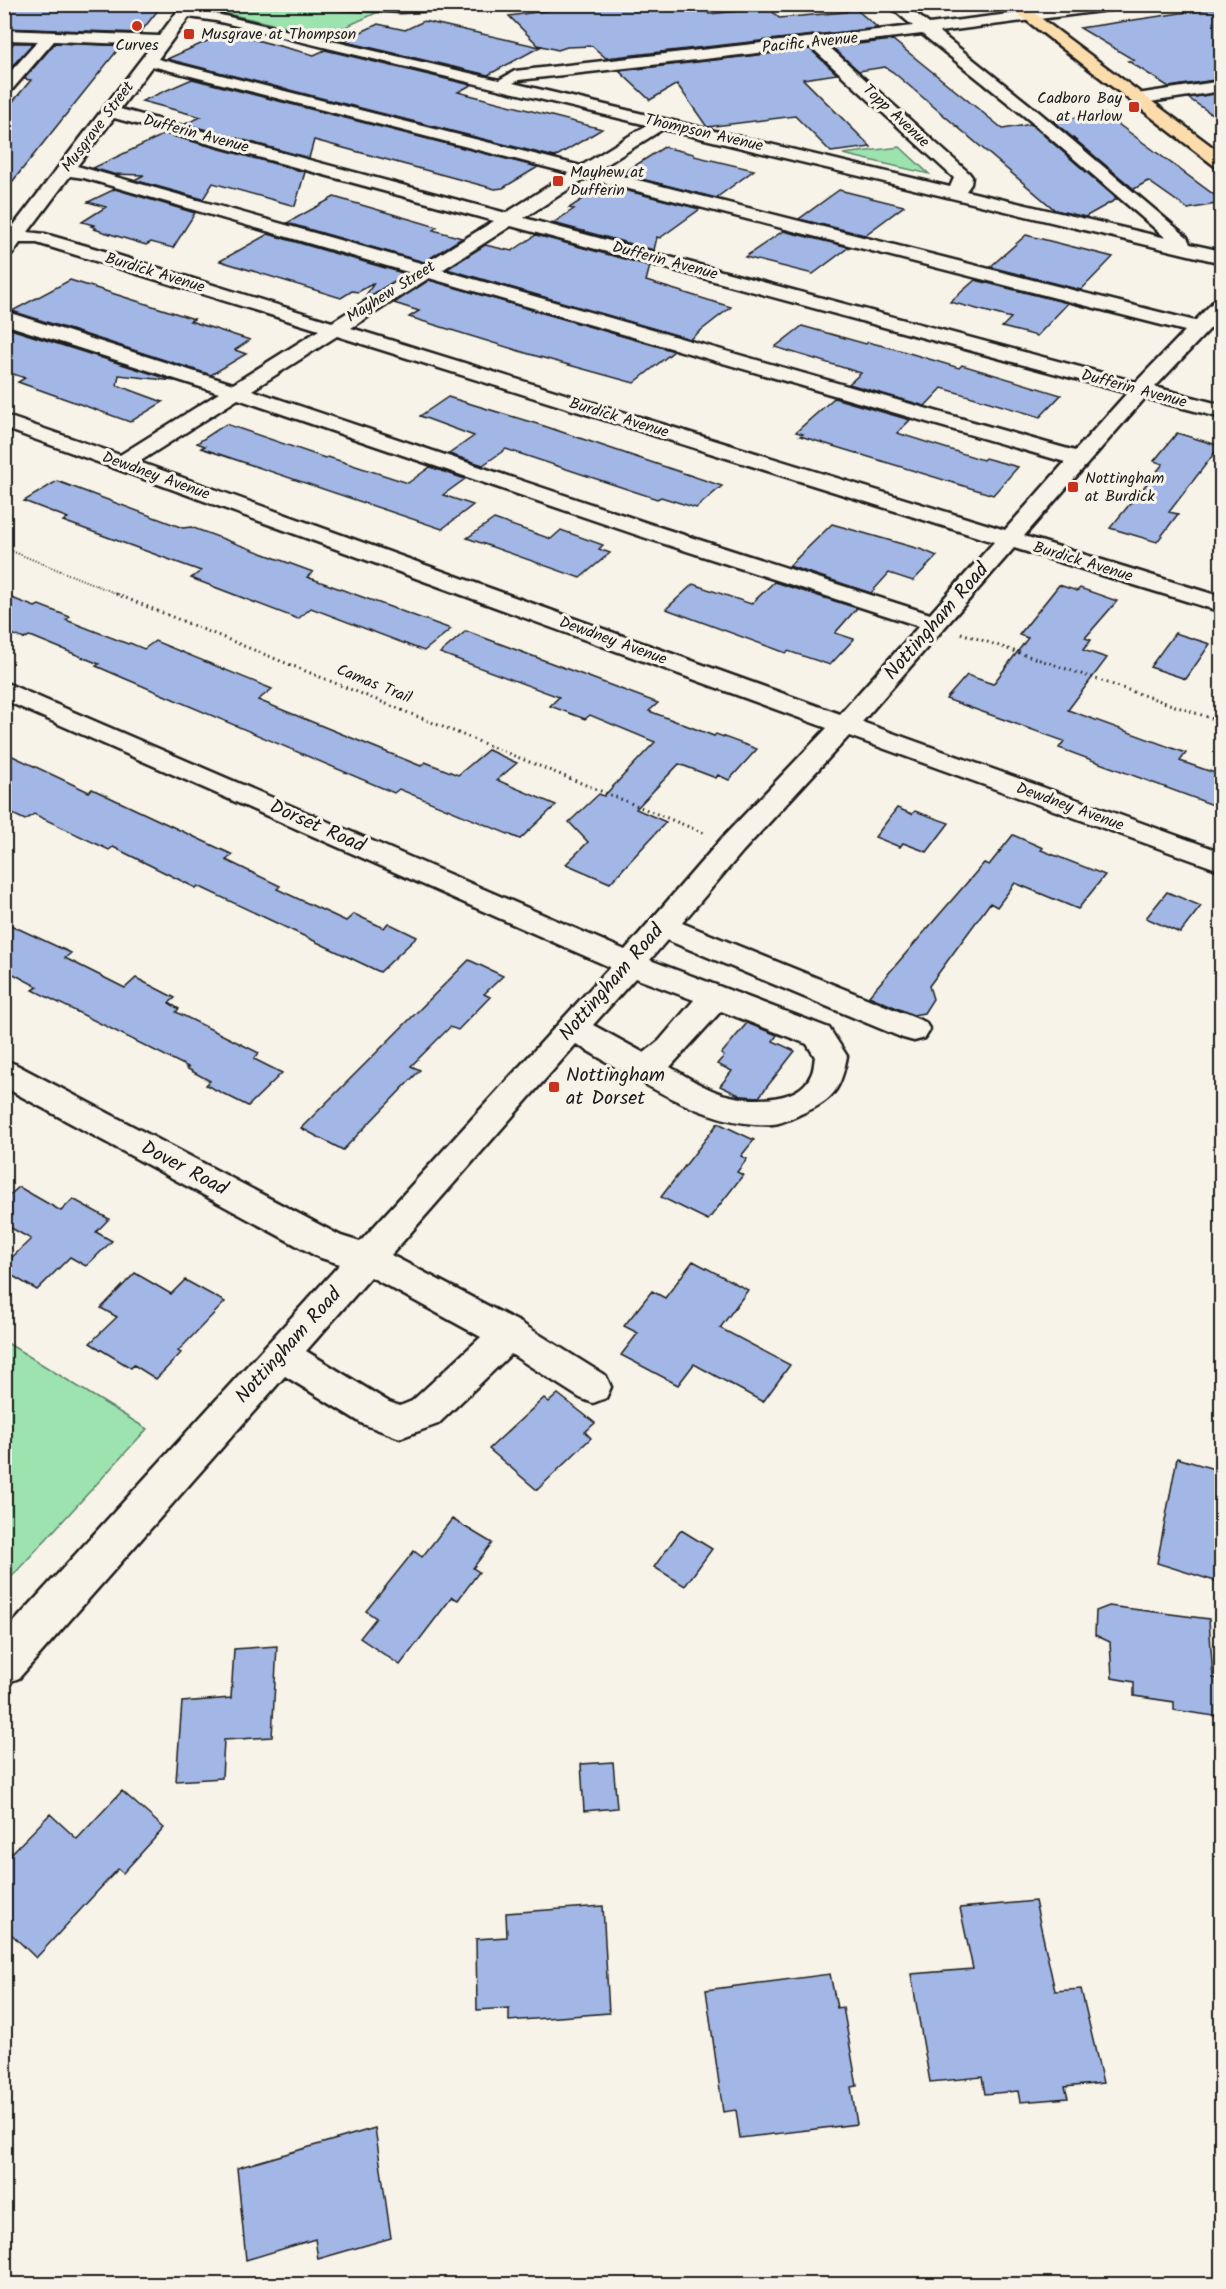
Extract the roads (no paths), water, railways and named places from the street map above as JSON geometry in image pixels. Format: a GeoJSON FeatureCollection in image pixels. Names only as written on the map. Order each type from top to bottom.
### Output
{"type":"FeatureCollection","features":[{"type":"Feature","properties":{"kind":"main road"},"geometry":{"type":"LineString","coordinates":[[1012,4],[1221,163]]}},
{"type":"Feature","properties":{"kind":"street"},"geometry":{"type":"LineString","coordinates":[[324,4],[400,8],[477,4]]}},
{"type":"Feature","properties":{"kind":"street"},"geometry":{"type":"LineString","coordinates":[[894,4],[1034,116],[1180,241],[1181,248]]}},
{"type":"Feature","properties":{"kind":"street","name":"Pacific Avenue"},"geometry":{"type":"LineString","coordinates":[[497,83],[515,76],[1029,18],[1124,4]]}},
{"type":"Feature","properties":{"kind":"street","name":"Musgrave Street"},"geometry":{"type":"LineString","coordinates":[[13,233],[66,170],[108,111],[165,41],[188,8]]}},
{"type":"Feature","properties":{"kind":"street","name":"Thompson Avenue"},"geometry":{"type":"LineString","coordinates":[[188,8],[216,17],[1221,257]]}},
{"type":"Feature","properties":{"kind":"street"},"geometry":{"type":"LineString","coordinates":[[4,35],[165,41]]}},
{"type":"Feature","properties":{"kind":"street"},"geometry":{"type":"LineString","coordinates":[[4,89],[50,37]]}},
{"type":"Feature","properties":{"kind":"street","name":"Topp Avenue"},"geometry":{"type":"LineString","coordinates":[[815,42],[963,177],[962,184],[954,193]]}},
{"type":"Feature","properties":{"kind":"street"},"geometry":{"type":"LineString","coordinates":[[149,61],[1197,328]]}},
{"type":"Feature","properties":{"kind":"street"},"geometry":{"type":"LineString","coordinates":[[1137,99],[1221,86]]}},
{"type":"Feature","properties":{"kind":"street"},"geometry":{"type":"LineString","coordinates":[[304,99],[327,89]]}},
{"type":"Feature","properties":{"kind":"street","name":"Dufferin Avenue"},"geometry":{"type":"LineString","coordinates":[[108,111],[1221,412]]}},
{"type":"Feature","properties":{"kind":"street","name":"Mayhew Street"},"geometry":{"type":"LineString","coordinates":[[122,464],[582,170],[661,123]]}},
{"type":"Feature","properties":{"kind":"street"},"geometry":{"type":"LineString","coordinates":[[66,170],[86,173],[1079,459]]}},
{"type":"Feature","properties":{"kind":"street","name":"Burdick Avenue"},"geometry":{"type":"LineString","coordinates":[[13,233],[48,241],[1221,605]]}},
{"type":"Feature","properties":{"kind":"street","name":"Nottingham Road"},"geometry":{"type":"LineString","coordinates":[[4,1664],[630,964],[733,844],[845,725],[1079,459],[1221,304]]}},
{"type":"Feature","properties":{"kind":"street"},"geometry":{"type":"LineString","coordinates":[[4,317],[936,624]]}},
{"type":"Feature","properties":{"kind":"street","name":"Dewdney Avenue"},"geometry":{"type":"LineString","coordinates":[[4,421],[1221,862]]}},
{"type":"Feature","properties":{"kind":"street","name":"Dorset Road"},"geometry":{"type":"LineString","coordinates":[[4,690],[630,964],[818,1036],[831,1056],[826,1081],[810,1097],[774,1112],[738,1110],[705,1101],[572,1028]]}},
{"type":"Feature","properties":{"kind":"street"},"geometry":{"type":"LineString","coordinates":[[662,926],[914,1030]]}},
{"type":"Feature","properties":{"kind":"street"},"geometry":{"type":"LineString","coordinates":[[648,1068],[670,1049],[714,998]]}},
{"type":"Feature","properties":{"kind":"street","name":"Dover Road"},"geometry":{"type":"LineString","coordinates":[[4,1072],[330,1247],[366,1258],[508,1334],[593,1388]]}},
{"type":"Feature","properties":{"kind":"street"},"geometry":{"type":"LineString","coordinates":[[281,1354],[376,1413],[400,1422],[425,1413],[508,1334]]}},
{"type":"Feature","properties":{"kind":"place","name":"Curves"},"geometry":{"type":"Point","coordinates":[137,26]}},
{"type":"Feature","properties":{"kind":"place","name":"Musgrave at Thompson"},"geometry":{"type":"Point","coordinates":[189,34]}},
{"type":"Feature","properties":{"kind":"place","name":"Cadboro Bay at Harlow"},"geometry":{"type":"Point","coordinates":[1134,107]}},
{"type":"Feature","properties":{"kind":"place","name":"Mayhew at Dufferin"},"geometry":{"type":"Point","coordinates":[558,181]}},
{"type":"Feature","properties":{"kind":"place","name":"Nottingham at Burdick"},"geometry":{"type":"Point","coordinates":[1073,487]}},
{"type":"Feature","properties":{"kind":"place","name":"Nottingham at Dorset"},"geometry":{"type":"Point","coordinates":[554,1087]}}]}
